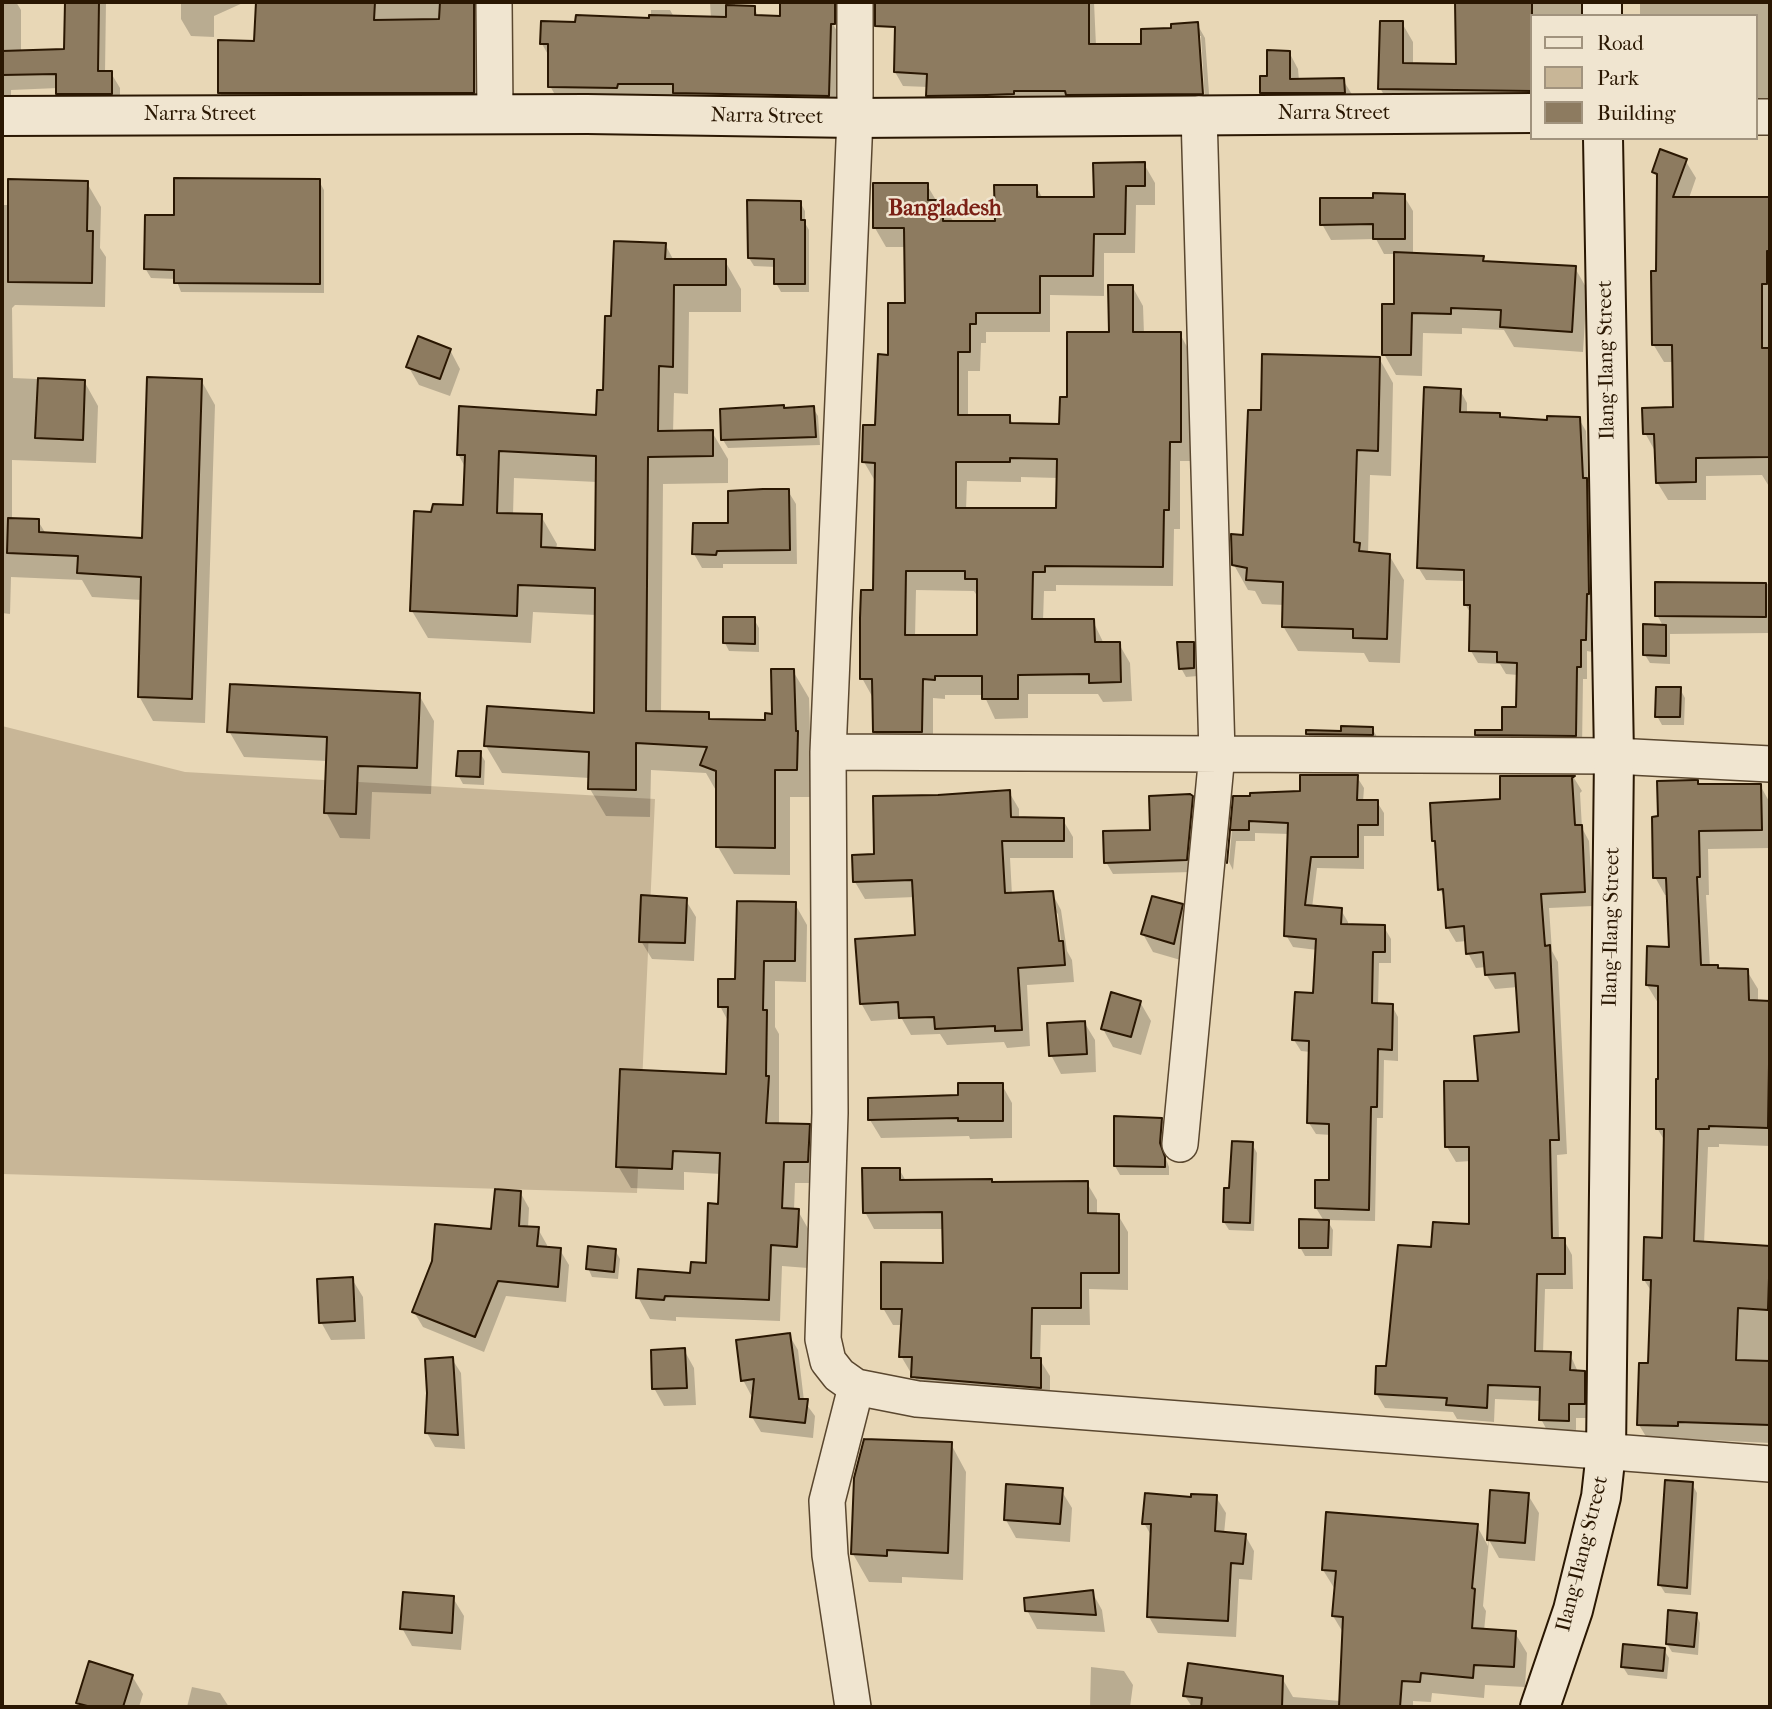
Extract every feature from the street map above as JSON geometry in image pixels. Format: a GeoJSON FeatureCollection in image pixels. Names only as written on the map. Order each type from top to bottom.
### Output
{"type":"FeatureCollection","features":[{"type":"Feature","properties":{"kind":"main road","name":"Narra Street"},"geometry":{"type":"LineString","coordinates":[[2,116],[495,114],[855,118],[1530,113]]}},
{"type":"Feature","properties":{"kind":"main road","name":"Ilang-Ilang Street"},"geometry":{"type":"LineString","coordinates":[[1540,1707],[1573,1610],[1601,1497],[1606,1452],[1614,757],[1603,140]]}},
{"type":"Feature","properties":{"kind":"street"},"geometry":{"type":"LineString","coordinates":[[494,2],[495,114]]}},
{"type":"Feature","properties":{"kind":"street"},"geometry":{"type":"LineString","coordinates":[[855,2],[855,118],[828,752],[830,1114],[823,1339],[828,1361],[839,1375],[856,1387],[917,1399],[1770,1464]]}},
{"type":"Feature","properties":{"kind":"street"},"geometry":{"type":"LineString","coordinates":[[1180,1144],[1217,754],[1199,114]]}},
{"type":"Feature","properties":{"kind":"street"},"geometry":{"type":"LineString","coordinates":[[828,752],[1614,757],[1770,764]]}},
{"type":"Feature","properties":{"kind":"street"},"geometry":{"type":"LineString","coordinates":[[853,1707],[830,1555],[827,1501],[856,1387]]}},
{"type":"Feature","properties":{"kind":"green space"},"geometry":{"type":"Polygon","coordinates":[[[2,726],[185,772],[655,799],[637,1193],[2,1174],[2,726]]]}},
{"type":"Feature","properties":{"kind":"building"},"geometry":{"type":"Polygon","coordinates":[[[65,2],[99,2],[98,71],[112,71],[112,94],[56,94],[56,74],[2,75],[2,51],[64,49],[65,2]]]}},
{"type":"Feature","properties":{"kind":"building"},"geometry":{"type":"Polygon","coordinates":[[[256,2],[375,2],[374,20],[439,19],[440,2],[474,2],[474,93],[218,93],[218,40],[254,41],[256,2]]]}},
{"type":"Feature","properties":{"kind":"building"},"geometry":{"type":"Polygon","coordinates":[[[780,2],[835,2],[835,24],[831,24],[829,96],[673,93],[673,84],[618,84],[617,88],[548,87],[548,44],[540,44],[541,21],[575,22],[576,15],[726,17],[726,5],[755,6],[755,15],[780,16],[780,2]]]}},
{"type":"Feature","properties":{"kind":"building"},"geometry":{"type":"Polygon","coordinates":[[[875,2],[1089,2],[1089,44],[1141,44],[1141,29],[1171,28],[1171,24],[1198,22],[1203,94],[1066,95],[1065,91],[1014,91],[1014,94],[926,96],[927,74],[894,72],[895,27],[875,26],[875,2]]]}},
{"type":"Feature","properties":{"kind":"building"},"geometry":{"type":"Polygon","coordinates":[[[1455,2],[1532,2],[1530,91],[1378,89],[1380,21],[1403,21],[1403,63],[1456,64],[1455,2]]]}},
{"type":"Feature","properties":{"kind":"building"},"geometry":{"type":"Polygon","coordinates":[[[1267,50],[1290,51],[1290,79],[1344,78],[1345,93],[1260,93],[1260,76],[1267,76],[1267,50]]]}},
{"type":"Feature","properties":{"kind":"building"},"geometry":{"type":"Polygon","coordinates":[[[1660,149],[1687,159],[1673,197],[1770,197],[1767,284],[1762,284],[1762,348],[1769,348],[1770,457],[1696,458],[1696,482],[1656,483],[1654,434],[1643,434],[1642,408],[1673,407],[1672,345],[1652,345],[1651,271],[1656,271],[1657,174],[1652,172],[1660,149]]]}},
{"type":"Feature","properties":{"kind":"building"},"geometry":{"type":"Polygon","coordinates":[[[1145,162],[1145,186],[1126,186],[1125,234],[1094,234],[1093,276],[1040,276],[1040,313],[976,313],[976,324],[970,324],[970,352],[958,352],[958,415],[1010,415],[1010,423],[1059,424],[1060,397],[1067,397],[1067,332],[1109,332],[1108,285],[1133,285],[1133,332],[1181,332],[1181,442],[1170,442],[1169,510],[1164,510],[1163,567],[1045,566],[1045,572],[1033,572],[1032,619],[1094,619],[1095,642],[1120,642],[1121,682],[1089,683],[1089,674],[1018,675],[1018,699],[982,699],[982,676],[935,676],[935,680],[923,679],[922,732],[873,732],[872,679],[860,679],[861,590],[873,590],[875,463],[862,462],[863,425],[875,425],[878,354],[888,355],[888,303],[905,303],[904,228],[873,228],[873,183],[928,183],[928,200],[943,200],[943,221],[995,221],[994,185],[1037,185],[1037,197],[1094,197],[1093,163],[1145,162]],[[1010,458],[1010,462],[956,462],[956,508],[1056,508],[1057,459],[1010,458]],[[906,571],[905,635],[977,635],[977,579],[965,579],[965,571],[906,571]]]}},
{"type":"Feature","properties":{"kind":"building"},"geometry":{"type":"Polygon","coordinates":[[[174,178],[320,179],[320,284],[174,283],[174,270],[144,269],[145,215],[174,215],[174,178]]]}},
{"type":"Feature","properties":{"kind":"building"},"geometry":{"type":"Polygon","coordinates":[[[8,179],[88,181],[87,231],[93,231],[92,283],[8,282],[8,179]]]}},
{"type":"Feature","properties":{"kind":"building"},"geometry":{"type":"Polygon","coordinates":[[[1373,193],[1405,194],[1405,239],[1373,239],[1373,224],[1320,225],[1320,198],[1373,198],[1373,193]]]}},
{"type":"Feature","properties":{"kind":"building"},"geometry":{"type":"Polygon","coordinates":[[[747,200],[801,201],[801,220],[805,220],[805,284],[774,284],[774,259],[748,258],[747,200]]]}},
{"type":"Feature","properties":{"kind":"building"},"geometry":{"type":"Polygon","coordinates":[[[614,241],[666,243],[665,259],[726,259],[726,285],[674,285],[673,367],[659,366],[658,431],[713,430],[713,456],[648,457],[646,711],[709,712],[709,719],[765,720],[765,713],[772,714],[771,669],[794,669],[798,731],[797,770],[775,770],[775,848],[716,847],[716,771],[700,765],[707,747],[636,743],[636,790],[588,789],[589,752],[484,746],[487,706],[594,713],[595,588],[518,585],[517,616],[410,611],[414,511],[431,512],[433,504],[463,505],[465,455],[457,455],[459,406],[596,415],[597,390],[603,390],[605,316],[611,316],[614,241]],[[499,451],[497,513],[542,514],[541,547],[595,550],[596,456],[499,451]]]}},
{"type":"Feature","properties":{"kind":"building"},"geometry":{"type":"Polygon","coordinates":[[[1394,252],[1484,256],[1483,261],[1576,266],[1572,332],[1500,327],[1501,310],[1451,308],[1451,314],[1412,313],[1411,355],[1382,355],[1382,304],[1394,304],[1394,252]]]}},
{"type":"Feature","properties":{"kind":"building"},"geometry":{"type":"Polygon","coordinates":[[[418,336],[451,349],[440,379],[406,367],[418,336]]]}},
{"type":"Feature","properties":{"kind":"building"},"geometry":{"type":"Polygon","coordinates":[[[1262,354],[1380,357],[1378,451],[1357,450],[1354,542],[1360,543],[1359,551],[1390,554],[1387,639],[1353,638],[1353,629],[1282,627],[1283,582],[1246,580],[1247,568],[1232,565],[1231,534],[1243,535],[1248,410],[1261,410],[1262,354]]]}},
{"type":"Feature","properties":{"kind":"building"},"geometry":{"type":"Polygon","coordinates":[[[147,377],[202,379],[192,699],[138,697],[141,577],[77,573],[78,556],[7,553],[8,518],[39,519],[39,532],[142,538],[147,377]]]}},
{"type":"Feature","properties":{"kind":"building"},"geometry":{"type":"Polygon","coordinates":[[[38,378],[85,380],[83,440],[35,438],[38,378]]]}},
{"type":"Feature","properties":{"kind":"building"},"geometry":{"type":"Polygon","coordinates":[[[1424,387],[1461,389],[1460,412],[1500,413],[1500,417],[1547,420],[1547,416],[1580,417],[1583,478],[1587,478],[1589,594],[1586,640],[1581,640],[1581,667],[1577,667],[1576,736],[1475,735],[1475,730],[1502,730],[1502,707],[1516,707],[1517,663],[1497,662],[1497,652],[1469,651],[1470,605],[1464,605],[1464,570],[1417,568],[1424,387]]]}},
{"type":"Feature","properties":{"kind":"building"},"geometry":{"type":"Polygon","coordinates":[[[784,405],[784,408],[814,406],[816,437],[721,440],[720,409],[784,405]]]}},
{"type":"Feature","properties":{"kind":"building"},"geometry":{"type":"Polygon","coordinates":[[[789,489],[790,550],[692,554],[693,523],[728,523],[728,491],[789,489]]]}},
{"type":"Feature","properties":{"kind":"building"},"geometry":{"type":"Polygon","coordinates":[[[1655,582],[1766,583],[1766,617],[1655,616],[1655,582]]]}},
{"type":"Feature","properties":{"kind":"building"},"geometry":{"type":"Polygon","coordinates":[[[723,617],[755,617],[755,644],[723,643],[723,617]]]}},
{"type":"Feature","properties":{"kind":"building"},"geometry":{"type":"Polygon","coordinates":[[[1643,624],[1666,625],[1666,656],[1643,655],[1643,624]]]}},
{"type":"Feature","properties":{"kind":"building"},"geometry":{"type":"Polygon","coordinates":[[[1177,642],[1194,642],[1194,668],[1179,669],[1177,642]]]}},
{"type":"Feature","properties":{"kind":"building"},"geometry":{"type":"Polygon","coordinates":[[[230,684],[420,693],[417,768],[358,766],[356,814],[324,813],[327,737],[227,732],[230,684]]]}},
{"type":"Feature","properties":{"kind":"building"},"geometry":{"type":"Polygon","coordinates":[[[1656,687],[1681,687],[1680,717],[1655,717],[1656,687]]]}},
{"type":"Feature","properties":{"kind":"building"},"geometry":{"type":"Polygon","coordinates":[[[1341,726],[1373,727],[1373,735],[1306,734],[1306,730],[1341,731],[1341,726]]]}},
{"type":"Feature","properties":{"kind":"building"},"geometry":{"type":"Polygon","coordinates":[[[458,751],[481,751],[480,777],[456,776],[458,751]]]}},
{"type":"Feature","properties":{"kind":"building"},"geometry":{"type":"Polygon","coordinates":[[[1300,775],[1358,775],[1357,800],[1378,800],[1378,825],[1358,825],[1358,857],[1311,857],[1305,905],[1342,908],[1341,924],[1385,925],[1385,952],[1373,952],[1372,1003],[1393,1004],[1392,1050],[1378,1049],[1377,1107],[1371,1107],[1369,1210],[1315,1208],[1315,1180],[1329,1180],[1329,1124],[1307,1123],[1309,1041],[1292,1040],[1295,992],[1313,993],[1316,939],[1284,936],[1288,823],[1249,821],[1249,830],[1230,830],[1227,863],[1233,796],[1300,791],[1300,775]]]}},
{"type":"Feature","properties":{"kind":"building"},"geometry":{"type":"Polygon","coordinates":[[[1500,776],[1575,776],[1572,778],[1575,825],[1582,825],[1585,892],[1541,894],[1545,946],[1550,945],[1559,1140],[1550,1140],[1552,1238],[1565,1238],[1565,1274],[1537,1274],[1535,1351],[1571,1352],[1570,1370],[1585,1371],[1585,1404],[1569,1404],[1569,1421],[1539,1420],[1540,1387],[1488,1385],[1487,1408],[1446,1405],[1447,1398],[1375,1394],[1376,1366],[1386,1366],[1398,1245],[1431,1247],[1433,1222],[1469,1224],[1469,1147],[1445,1147],[1444,1081],[1478,1081],[1474,1036],[1519,1032],[1515,973],[1485,975],[1483,952],[1466,954],[1464,926],[1446,928],[1443,889],[1438,890],[1435,841],[1432,841],[1430,803],[1500,799],[1500,776]]]}},
{"type":"Feature","properties":{"kind":"building"},"geometry":{"type":"Polygon","coordinates":[[[1698,780],[1698,784],[1761,784],[1762,830],[1699,831],[1700,877],[1697,877],[1701,965],[1748,969],[1749,1000],[1770,1001],[1768,1128],[1709,1126],[1709,1129],[1698,1129],[1694,1241],[1770,1246],[1768,1310],[1738,1308],[1736,1360],[1770,1361],[1770,1425],[1678,1422],[1678,1426],[1637,1425],[1639,1363],[1648,1363],[1651,1280],[1643,1280],[1644,1237],[1662,1238],[1664,1129],[1656,1129],[1658,986],[1646,985],[1647,946],[1669,947],[1666,878],[1653,878],[1652,817],[1658,816],[1657,781],[1698,780]]]}},
{"type":"Feature","properties":{"kind":"building"},"geometry":{"type":"Polygon","coordinates":[[[1010,790],[1011,817],[1064,818],[1064,841],[1002,841],[1005,893],[1053,891],[1059,941],[1063,941],[1065,965],[1018,968],[1022,1030],[995,1031],[995,1026],[935,1029],[934,1017],[899,1018],[898,1002],[860,1004],[855,939],[915,935],[912,880],[853,882],[852,855],[874,854],[873,796],[1010,790]]]}},
{"type":"Feature","properties":{"kind":"building"},"geometry":{"type":"Polygon","coordinates":[[[1149,796],[1193,796],[1187,860],[1104,863],[1103,831],[1150,830],[1149,796]]]}},
{"type":"Feature","properties":{"kind":"building"},"geometry":{"type":"Polygon","coordinates":[[[641,895],[687,898],[685,943],[639,942],[641,895]]]}},
{"type":"Feature","properties":{"kind":"building"},"geometry":{"type":"Polygon","coordinates":[[[1152,896],[1183,904],[1174,944],[1141,934],[1152,896]]]}},
{"type":"Feature","properties":{"kind":"building"},"geometry":{"type":"Polygon","coordinates":[[[737,901],[796,902],[795,961],[764,961],[763,1010],[767,1010],[766,1076],[769,1076],[766,1123],[810,1124],[808,1162],[784,1162],[782,1208],[799,1209],[797,1247],[771,1245],[769,1300],[665,1296],[664,1300],[636,1298],[638,1269],[690,1273],[691,1262],[706,1263],[708,1203],[718,1204],[720,1153],[673,1151],[672,1169],[616,1167],[620,1069],[726,1074],[728,1007],[718,1007],[718,979],[735,979],[737,901]]]}},
{"type":"Feature","properties":{"kind":"building"},"geometry":{"type":"Polygon","coordinates":[[[1111,992],[1141,1001],[1131,1037],[1101,1029],[1111,992]]]}},
{"type":"Feature","properties":{"kind":"building"},"geometry":{"type":"Polygon","coordinates":[[[1085,1021],[1087,1054],[1049,1056],[1047,1023],[1085,1021]]]}},
{"type":"Feature","properties":{"kind":"building"},"geometry":{"type":"Polygon","coordinates":[[[958,1083],[1003,1083],[1003,1121],[958,1121],[958,1118],[868,1120],[868,1098],[958,1095],[958,1083]]]}},
{"type":"Feature","properties":{"kind":"building"},"geometry":{"type":"Polygon","coordinates":[[[1114,1116],[1162,1118],[1160,1143],[1165,1167],[1114,1166],[1114,1116]]]}},
{"type":"Feature","properties":{"kind":"building"},"geometry":{"type":"Polygon","coordinates":[[[1232,1141],[1253,1142],[1250,1223],[1223,1222],[1224,1188],[1229,1188],[1232,1141]]]}},
{"type":"Feature","properties":{"kind":"building"},"geometry":{"type":"Polygon","coordinates":[[[862,1168],[900,1168],[900,1180],[1088,1181],[1088,1213],[1119,1214],[1119,1273],[1081,1273],[1081,1308],[1032,1308],[1031,1358],[1041,1358],[1041,1388],[911,1377],[912,1357],[899,1357],[902,1309],[881,1309],[881,1262],[943,1263],[942,1212],[863,1213],[862,1168]]]}},
{"type":"Feature","properties":{"kind":"building"},"geometry":{"type":"Polygon","coordinates":[[[495,1189],[521,1191],[519,1226],[539,1227],[537,1246],[561,1248],[558,1287],[498,1281],[475,1337],[412,1312],[432,1261],[435,1224],[491,1229],[495,1189]]]}},
{"type":"Feature","properties":{"kind":"building"},"geometry":{"type":"Polygon","coordinates":[[[1299,1219],[1329,1220],[1328,1248],[1299,1248],[1299,1219]]]}},
{"type":"Feature","properties":{"kind":"building"},"geometry":{"type":"Polygon","coordinates":[[[588,1246],[616,1249],[614,1272],[586,1269],[588,1246]]]}},
{"type":"Feature","properties":{"kind":"building"},"geometry":{"type":"Polygon","coordinates":[[[353,1277],[355,1321],[319,1323],[317,1279],[353,1277]]]}},
{"type":"Feature","properties":{"kind":"building"},"geometry":{"type":"Polygon","coordinates":[[[790,1333],[799,1399],[808,1399],[805,1423],[750,1417],[754,1379],[741,1381],[736,1340],[790,1333]]]}},
{"type":"Feature","properties":{"kind":"building"},"geometry":{"type":"Polygon","coordinates":[[[685,1348],[687,1388],[652,1389],[651,1350],[685,1348]]]}},
{"type":"Feature","properties":{"kind":"building"},"geometry":{"type":"Polygon","coordinates":[[[453,1357],[458,1435],[425,1433],[425,1359],[453,1357]]]}},
{"type":"Feature","properties":{"kind":"building"},"geometry":{"type":"Polygon","coordinates":[[[864,1439],[952,1442],[948,1553],[887,1550],[887,1556],[851,1554],[854,1478],[864,1439]]]}},
{"type":"Feature","properties":{"kind":"building"},"geometry":{"type":"Polygon","coordinates":[[[1665,1480],[1693,1482],[1687,1588],[1658,1585],[1665,1480]]]}},
{"type":"Feature","properties":{"kind":"building"},"geometry":{"type":"Polygon","coordinates":[[[1006,1484],[1063,1488],[1060,1524],[1004,1520],[1006,1484]]]}},
{"type":"Feature","properties":{"kind":"building"},"geometry":{"type":"Polygon","coordinates":[[[1490,1490],[1529,1493],[1525,1543],[1487,1540],[1490,1490]]]}},
{"type":"Feature","properties":{"kind":"building"},"geometry":{"type":"Polygon","coordinates":[[[1145,1493],[1191,1497],[1191,1494],[1217,1495],[1215,1531],[1246,1534],[1243,1564],[1231,1563],[1228,1621],[1147,1617],[1151,1524],[1142,1524],[1145,1493]]]}},
{"type":"Feature","properties":{"kind":"building"},"geometry":{"type":"Polygon","coordinates":[[[1326,1512],[1478,1524],[1472,1588],[1475,1589],[1472,1628],[1516,1631],[1514,1667],[1474,1665],[1473,1678],[1421,1673],[1420,1682],[1402,1681],[1400,1707],[1339,1707],[1343,1617],[1332,1616],[1336,1571],[1322,1570],[1326,1512]]]}},
{"type":"Feature","properties":{"kind":"building"},"geometry":{"type":"Polygon","coordinates":[[[1093,1590],[1096,1615],[1025,1611],[1024,1598],[1093,1590]]]}},
{"type":"Feature","properties":{"kind":"building"},"geometry":{"type":"Polygon","coordinates":[[[403,1592],[454,1596],[452,1633],[400,1629],[403,1592]]]}},
{"type":"Feature","properties":{"kind":"building"},"geometry":{"type":"Polygon","coordinates":[[[1668,1610],[1697,1613],[1694,1647],[1666,1644],[1668,1610]]]}},
{"type":"Feature","properties":{"kind":"building"},"geometry":{"type":"Polygon","coordinates":[[[1623,1644],[1665,1648],[1663,1671],[1621,1667],[1623,1644]]]}},
{"type":"Feature","properties":{"kind":"building"},"geometry":{"type":"Polygon","coordinates":[[[89,1661],[133,1675],[123,1707],[91,1707],[76,1703],[89,1661]]]}},
{"type":"Feature","properties":{"kind":"building"},"geometry":{"type":"Polygon","coordinates":[[[1188,1663],[1283,1676],[1282,1707],[1201,1707],[1202,1698],[1183,1696],[1188,1663]]]}},
{"type":"Feature","properties":{"kind":"district","name":"Bangladesh"},"geometry":{"type":"Point","coordinates":[945,209]}}]}
